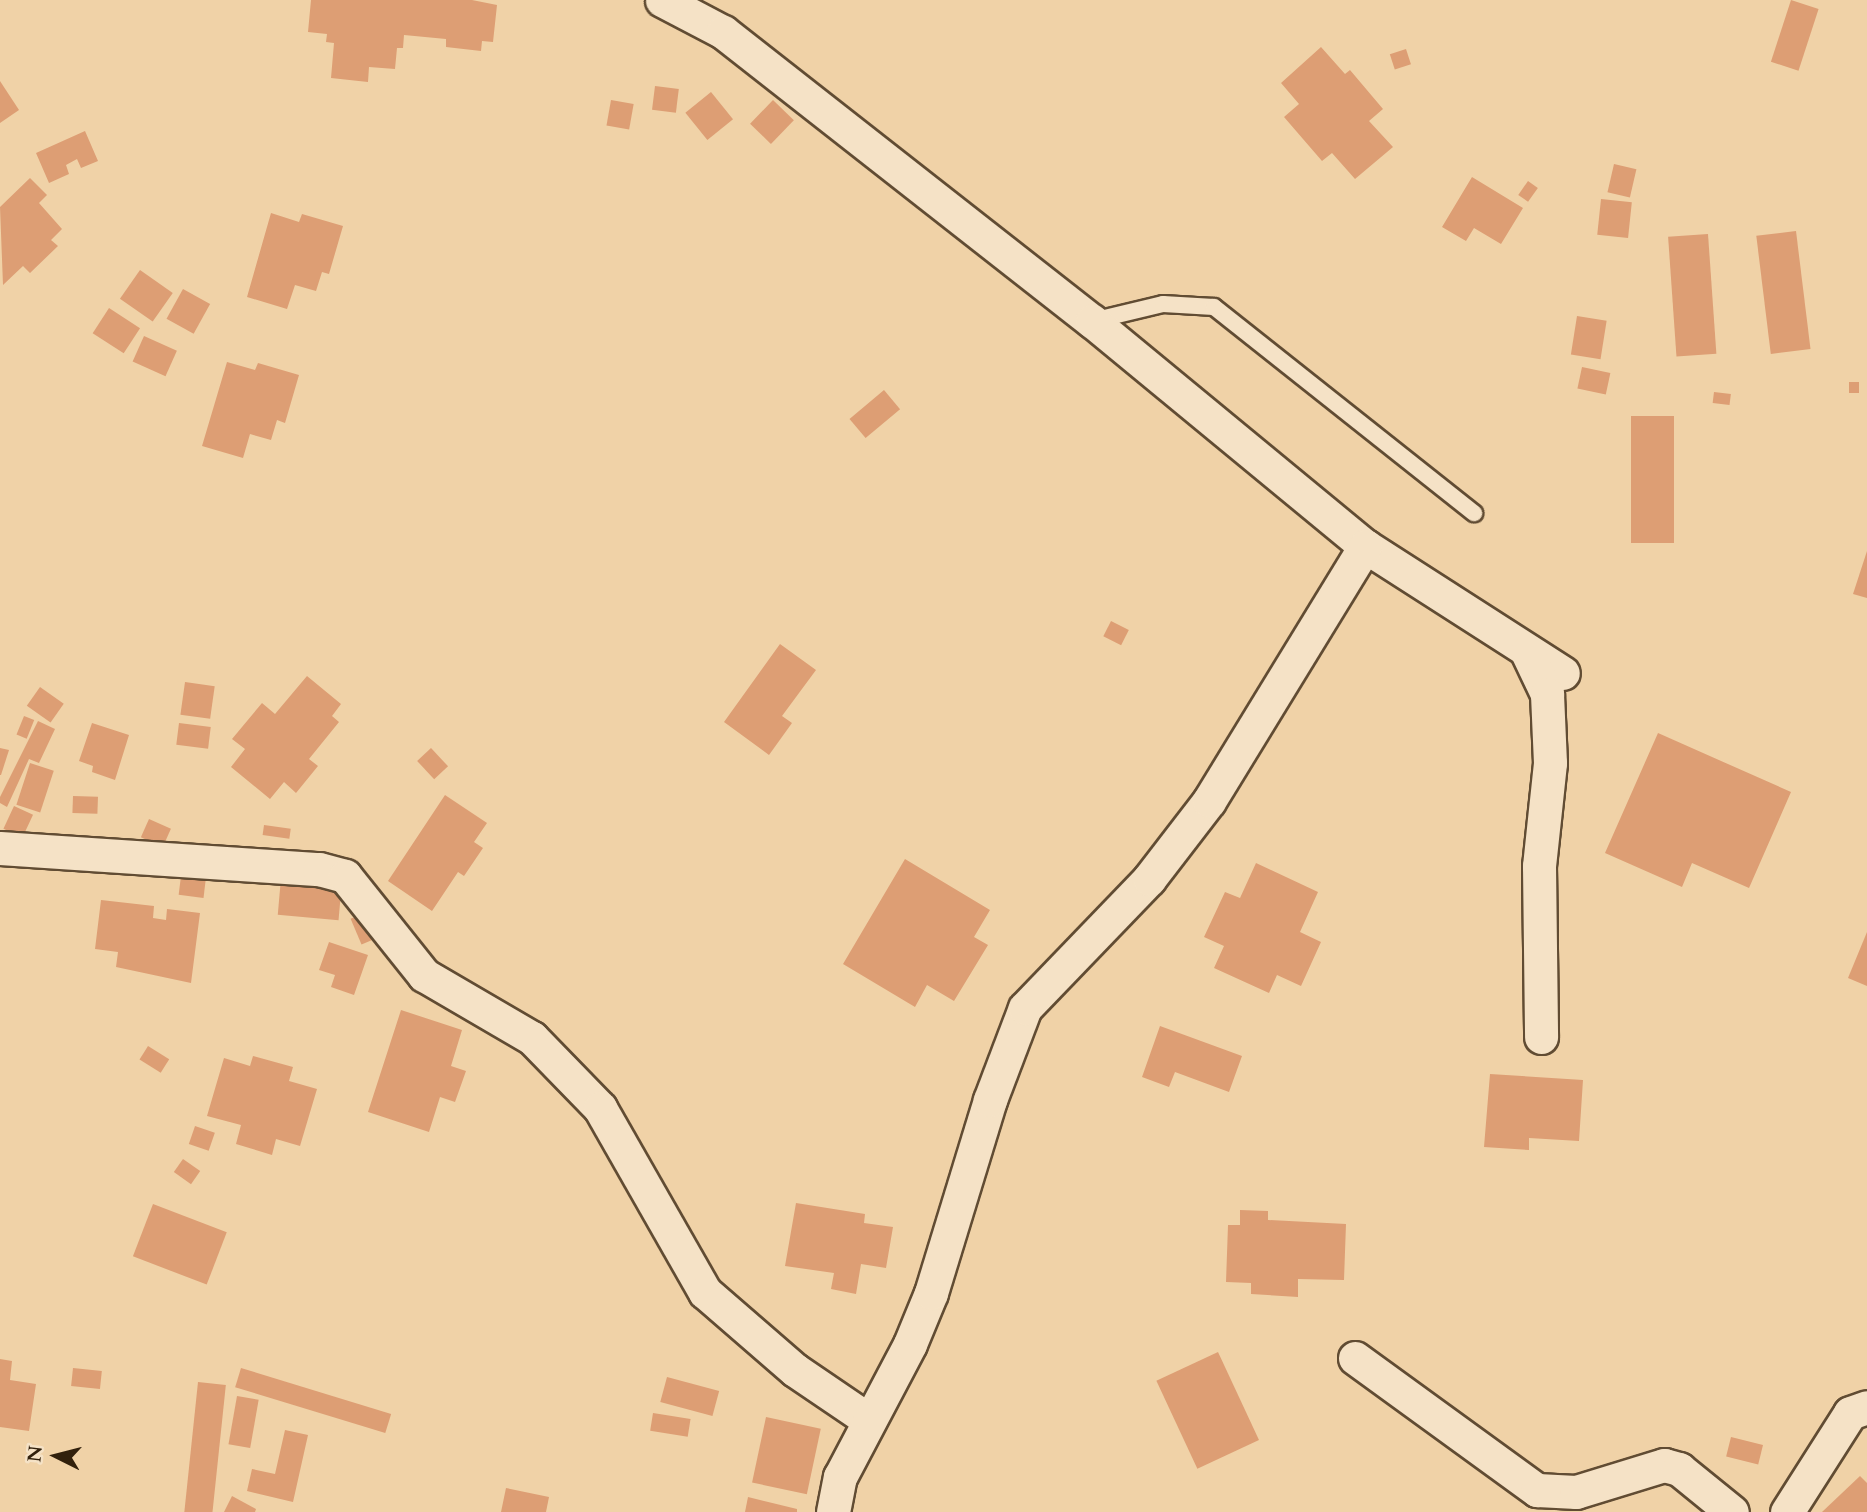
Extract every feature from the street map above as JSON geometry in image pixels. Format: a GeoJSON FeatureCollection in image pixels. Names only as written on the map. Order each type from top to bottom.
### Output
{"type":"FeatureCollection","features":[{"type":"Feature","properties":{"kind":"street"},"geometry":{"type":"LineString","coordinates":[[662,0],[723,32],[1093,321],[1365,546],[1563,673]]}},
{"type":"Feature","properties":{"kind":"street"},"geometry":{"type":"LineString","coordinates":[[833,1512],[840,1477],[867,1419],[910,1344],[930,1293],[990,1100],[1026,1008],[1149,879],[1209,801],[1365,546]]}},
{"type":"Feature","properties":{"kind":"street"},"geometry":{"type":"LineString","coordinates":[[1527,652],[1547,694],[1550,763],[1539,866],[1541,1037]]}},
{"type":"Feature","properties":{"kind":"street"},"geometry":{"type":"LineString","coordinates":[[0,848],[319,869],[345,876],[424,975],[532,1038],[600,1108],[705,1292],[784,1361],[867,1419]]}},
{"type":"Feature","properties":{"kind":"street"},"geometry":{"type":"LineString","coordinates":[[1355,1358],[1537,1490],[1576,1492],[1664,1465],[1679,1469],[1732,1512]]}},
{"type":"Feature","properties":{"kind":"street"},"geometry":{"type":"LineString","coordinates":[[1787,1512],[1850,1413],[1867,1406]]}},
{"type":"Feature","properties":{"kind":"lane"},"geometry":{"type":"LineString","coordinates":[[1093,321],[1163,304],[1214,307],[1474,513]]}},
{"type":"Feature","properties":{"kind":"building"},"geometry":{"type":"Polygon","coordinates":[[[311,0],[472,0],[497,5],[493,42],[482,41],[481,51],[446,47],[446,39],[404,35],[403,48],[397,48],[395,69],[369,67],[368,82],[331,78],[334,43],[326,42],[327,34],[308,32],[311,0]]]}},
{"type":"Feature","properties":{"kind":"building"},"geometry":{"type":"Polygon","coordinates":[[[1791,0],[1819,9],[1798,71],[1771,62],[1791,0]]]}},
{"type":"Feature","properties":{"kind":"building"},"geometry":{"type":"Polygon","coordinates":[[[1321,47],[1345,74],[1350,70],[1383,109],[1369,121],[1393,147],[1355,179],[1332,153],[1322,161],[1284,117],[1299,104],[1281,83],[1321,47]]]}},
{"type":"Feature","properties":{"kind":"building"},"geometry":{"type":"Polygon","coordinates":[[[1406,49],[1411,64],[1395,69],[1390,54],[1406,49]]]}},
{"type":"Feature","properties":{"kind":"building"},"geometry":{"type":"Polygon","coordinates":[[[0,81],[19,110],[0,123],[0,81]]]}},
{"type":"Feature","properties":{"kind":"building"},"geometry":{"type":"Polygon","coordinates":[[[655,86],[679,89],[676,113],[652,110],[655,86]]]}},
{"type":"Feature","properties":{"kind":"building"},"geometry":{"type":"Polygon","coordinates":[[[711,92],[733,119],[707,140],[685,113],[711,92]]]}},
{"type":"Feature","properties":{"kind":"building"},"geometry":{"type":"Polygon","coordinates":[[[611,100],[634,104],[629,130],[606,126],[611,100]]]}},
{"type":"Feature","properties":{"kind":"building"},"geometry":{"type":"Polygon","coordinates":[[[773,100],[794,120],[771,144],[750,124],[773,100]]]}},
{"type":"Feature","properties":{"kind":"building"},"geometry":{"type":"Polygon","coordinates":[[[85,131],[98,161],[81,168],[77,159],[66,165],[69,174],[49,183],[36,153],[85,131]]]}},
{"type":"Feature","properties":{"kind":"building"},"geometry":{"type":"Polygon","coordinates":[[[1614,164],[1636,169],[1630,197],[1607,192],[1614,164]]]}},
{"type":"Feature","properties":{"kind":"building"},"geometry":{"type":"Polygon","coordinates":[[[1472,177],[1523,208],[1501,244],[1474,228],[1466,241],[1442,227],[1472,177]]]}},
{"type":"Feature","properties":{"kind":"building"},"geometry":{"type":"Polygon","coordinates":[[[30,178],[47,195],[39,203],[62,229],[51,240],[58,246],[30,273],[23,266],[3,285],[0,207],[30,178]]]}},
{"type":"Feature","properties":{"kind":"building"},"geometry":{"type":"Polygon","coordinates":[[[1528,181],[1538,188],[1528,202],[1518,195],[1528,181]]]}},
{"type":"Feature","properties":{"kind":"building"},"geometry":{"type":"Polygon","coordinates":[[[1601,199],[1632,202],[1628,238],[1597,235],[1601,199]]]}},
{"type":"Feature","properties":{"kind":"building"},"geometry":{"type":"Polygon","coordinates":[[[271,213],[299,222],[302,214],[343,226],[329,274],[322,272],[316,291],[295,285],[287,309],[247,297],[271,213]]]}},
{"type":"Feature","properties":{"kind":"building"},"geometry":{"type":"Polygon","coordinates":[[[1796,231],[1811,349],[1771,354],[1756,236],[1796,231]]]}},
{"type":"Feature","properties":{"kind":"building"},"geometry":{"type":"Polygon","coordinates":[[[1708,234],[1716,354],[1676,356],[1668,237],[1708,234]]]}},
{"type":"Feature","properties":{"kind":"building"},"geometry":{"type":"Polygon","coordinates":[[[140,270],[173,293],[153,322],[120,299],[140,270]]]}},
{"type":"Feature","properties":{"kind":"building"},"geometry":{"type":"Polygon","coordinates":[[[183,289],[210,304],[194,334],[167,319],[183,289]]]}},
{"type":"Feature","properties":{"kind":"building"},"geometry":{"type":"Polygon","coordinates":[[[109,308],[140,328],[124,353],[93,333],[109,308]]]}},
{"type":"Feature","properties":{"kind":"building"},"geometry":{"type":"Polygon","coordinates":[[[1577,316],[1607,321],[1601,359],[1571,355],[1577,316]]]}},
{"type":"Feature","properties":{"kind":"building"},"geometry":{"type":"Polygon","coordinates":[[[144,336],[177,351],[165,376],[133,362],[144,336]]]}},
{"type":"Feature","properties":{"kind":"building"},"geometry":{"type":"Polygon","coordinates":[[[227,362],[255,370],[258,363],[299,375],[285,423],[277,420],[271,440],[250,434],[243,458],[202,446],[227,362]]]}},
{"type":"Feature","properties":{"kind":"building"},"geometry":{"type":"Polygon","coordinates":[[[1582,367],[1610,373],[1606,395],[1577,389],[1582,367]]]}},
{"type":"Feature","properties":{"kind":"building"},"geometry":{"type":"Polygon","coordinates":[[[1849,382],[1859,382],[1859,393],[1849,393],[1849,382]]]}},
{"type":"Feature","properties":{"kind":"building"},"geometry":{"type":"Polygon","coordinates":[[[884,390],[900,409],[866,438],[850,419],[884,390]]]}},
{"type":"Feature","properties":{"kind":"building"},"geometry":{"type":"Polygon","coordinates":[[[1714,392],[1731,394],[1730,405],[1713,403],[1714,392]]]}},
{"type":"Feature","properties":{"kind":"building"},"geometry":{"type":"Polygon","coordinates":[[[1631,416],[1674,416],[1674,543],[1631,543],[1631,416]]]}},
{"type":"Feature","properties":{"kind":"building"},"geometry":{"type":"Polygon","coordinates":[[[1867,551],[1867,598],[1853,594],[1867,551]]]}},
{"type":"Feature","properties":{"kind":"building"},"geometry":{"type":"Polygon","coordinates":[[[1111,621],[1129,630],[1121,645],[1103,636],[1111,621]]]}},
{"type":"Feature","properties":{"kind":"building"},"geometry":{"type":"Polygon","coordinates":[[[780,644],[816,670],[782,716],[792,723],[769,755],[724,722],[780,644]]]}},
{"type":"Feature","properties":{"kind":"building"},"geometry":{"type":"Polygon","coordinates":[[[307,676],[341,704],[332,716],[339,722],[309,759],[318,766],[296,793],[284,782],[270,799],[231,767],[245,749],[232,739],[262,703],[275,714],[307,676]]]}},
{"type":"Feature","properties":{"kind":"building"},"geometry":{"type":"Polygon","coordinates":[[[185,682],[215,686],[210,719],[180,715],[185,682]]]}},
{"type":"Feature","properties":{"kind":"building"},"geometry":{"type":"Polygon","coordinates":[[[40,687],[64,704],[51,722],[27,706],[40,687]]]}},
{"type":"Feature","properties":{"kind":"building"},"geometry":{"type":"Polygon","coordinates":[[[24,716],[34,720],[27,739],[17,735],[24,716]]]}},
{"type":"Feature","properties":{"kind":"building"},"geometry":{"type":"Polygon","coordinates":[[[38,721],[55,729],[39,763],[29,759],[7,807],[0,803],[0,797],[38,721]]]}},
{"type":"Feature","properties":{"kind":"building"},"geometry":{"type":"Polygon","coordinates":[[[92,723],[129,735],[115,780],[92,772],[93,766],[79,761],[92,723]]]}},
{"type":"Feature","properties":{"kind":"building"},"geometry":{"type":"Polygon","coordinates":[[[179,723],[211,727],[208,749],[176,745],[179,723]]]}},
{"type":"Feature","properties":{"kind":"building"},"geometry":{"type":"Polygon","coordinates":[[[1658,733],[1791,792],[1749,888],[1692,863],[1682,887],[1605,853],[1658,733]]]}},
{"type":"Feature","properties":{"kind":"building"},"geometry":{"type":"Polygon","coordinates":[[[0,748],[9,750],[1,775],[0,775],[0,748]]]}},
{"type":"Feature","properties":{"kind":"building"},"geometry":{"type":"Polygon","coordinates":[[[431,748],[448,766],[434,779],[417,761],[431,748]]]}},
{"type":"Feature","properties":{"kind":"building"},"geometry":{"type":"Polygon","coordinates":[[[30,763],[54,771],[40,813],[16,805],[30,763]]]}},
{"type":"Feature","properties":{"kind":"building"},"geometry":{"type":"Polygon","coordinates":[[[445,795],[487,823],[474,842],[483,848],[464,876],[458,872],[432,911],[388,881],[445,795]]]}},
{"type":"Feature","properties":{"kind":"building"},"geometry":{"type":"Polygon","coordinates":[[[73,796],[98,797],[97,814],[72,813],[73,796]]]}},
{"type":"Feature","properties":{"kind":"building"},"geometry":{"type":"Polygon","coordinates":[[[14,806],[33,815],[22,838],[3,829],[14,806]]]}},
{"type":"Feature","properties":{"kind":"building"},"geometry":{"type":"Polygon","coordinates":[[[149,819],[171,829],[163,847],[141,837],[149,819]]]}},
{"type":"Feature","properties":{"kind":"building"},"geometry":{"type":"Polygon","coordinates":[[[264,825],[291,829],[289,839],[263,835],[264,825]]]}},
{"type":"Feature","properties":{"kind":"building"},"geometry":{"type":"Polygon","coordinates":[[[905,859],[990,910],[974,937],[988,945],[954,1001],[927,985],[915,1007],[843,964],[905,859]]]}},
{"type":"Feature","properties":{"kind":"building"},"geometry":{"type":"Polygon","coordinates":[[[1256,863],[1318,892],[1300,932],[1321,942],[1301,986],[1277,975],[1269,993],[1214,968],[1224,946],[1204,937],[1225,892],[1240,898],[1256,863]]]}},
{"type":"Feature","properties":{"kind":"building"},"geometry":{"type":"Polygon","coordinates":[[[181,876],[206,879],[203,898],[179,895],[181,876]]]}},
{"type":"Feature","properties":{"kind":"building"},"geometry":{"type":"Polygon","coordinates":[[[281,878],[342,883],[339,920],[278,915],[281,878]]]}},
{"type":"Feature","properties":{"kind":"building"},"geometry":{"type":"Polygon","coordinates":[[[101,900],[154,906],[153,918],[166,920],[167,909],[200,913],[191,983],[116,967],[118,952],[95,949],[101,900]]]}},
{"type":"Feature","properties":{"kind":"building"},"geometry":{"type":"Polygon","coordinates":[[[369,911],[380,937],[362,945],[351,919],[369,911]]]}},
{"type":"Feature","properties":{"kind":"building"},"geometry":{"type":"Polygon","coordinates":[[[1867,932],[1867,986],[1848,978],[1867,932]]]}},
{"type":"Feature","properties":{"kind":"building"},"geometry":{"type":"Polygon","coordinates":[[[329,942],[368,955],[354,995],[331,987],[335,975],[319,970],[329,942]]]}},
{"type":"Feature","properties":{"kind":"building"},"geometry":{"type":"Polygon","coordinates":[[[401,1010],[462,1030],[451,1066],[466,1071],[455,1102],[440,1097],[429,1132],[368,1112],[401,1010]]]}},
{"type":"Feature","properties":{"kind":"building"},"geometry":{"type":"Polygon","coordinates":[[[1160,1026],[1242,1056],[1229,1092],[1175,1072],[1169,1087],[1142,1077],[1160,1026]]]}},
{"type":"Feature","properties":{"kind":"building"},"geometry":{"type":"Polygon","coordinates":[[[148,1046],[169,1059],[161,1073],[140,1060],[148,1046]]]}},
{"type":"Feature","properties":{"kind":"building"},"geometry":{"type":"Polygon","coordinates":[[[253,1056],[293,1067],[289,1081],[317,1089],[300,1146],[276,1139],[272,1155],[236,1144],[241,1125],[207,1116],[224,1058],[250,1066],[253,1056]]]}},
{"type":"Feature","properties":{"kind":"building"},"geometry":{"type":"Polygon","coordinates":[[[1490,1074],[1583,1080],[1579,1141],[1529,1138],[1529,1150],[1484,1147],[1490,1074]]]}},
{"type":"Feature","properties":{"kind":"building"},"geometry":{"type":"Polygon","coordinates":[[[195,1126],[215,1133],[209,1151],[189,1144],[195,1126]]]}},
{"type":"Feature","properties":{"kind":"building"},"geometry":{"type":"Polygon","coordinates":[[[183,1159],[200,1171],[191,1184],[174,1172],[183,1159]]]}},
{"type":"Feature","properties":{"kind":"building"},"geometry":{"type":"Polygon","coordinates":[[[796,1203],[865,1214],[864,1223],[893,1227],[886,1268],[861,1264],[856,1294],[831,1289],[834,1273],[785,1266],[796,1203]]]}},
{"type":"Feature","properties":{"kind":"building"},"geometry":{"type":"Polygon","coordinates":[[[153,1204],[227,1232],[207,1285],[133,1256],[153,1204]]]}},
{"type":"Feature","properties":{"kind":"building"},"geometry":{"type":"Polygon","coordinates":[[[1240,1210],[1268,1211],[1268,1220],[1346,1224],[1344,1280],[1298,1279],[1298,1297],[1251,1294],[1251,1283],[1226,1282],[1228,1225],[1240,1225],[1240,1210]]]}},
{"type":"Feature","properties":{"kind":"building"},"geometry":{"type":"Polygon","coordinates":[[[1218,1352],[1259,1440],[1197,1469],[1156,1381],[1218,1352]]]}},
{"type":"Feature","properties":{"kind":"building"},"geometry":{"type":"Polygon","coordinates":[[[0,1359],[12,1361],[10,1380],[36,1384],[29,1431],[0,1427],[0,1359]]]}},
{"type":"Feature","properties":{"kind":"building"},"geometry":{"type":"Polygon","coordinates":[[[73,1368],[102,1371],[100,1389],[71,1386],[73,1368]]]}},
{"type":"Feature","properties":{"kind":"building"},"geometry":{"type":"Polygon","coordinates":[[[241,1368],[391,1414],[385,1433],[235,1387],[241,1368]]]}},
{"type":"Feature","properties":{"kind":"building"},"geometry":{"type":"Polygon","coordinates":[[[667,1377],[719,1391],[712,1416],[660,1402],[667,1377]]]}},
{"type":"Feature","properties":{"kind":"building"},"geometry":{"type":"Polygon","coordinates":[[[198,1382],[226,1385],[212,1512],[184,1512],[198,1382]]]}},
{"type":"Feature","properties":{"kind":"building"},"geometry":{"type":"Polygon","coordinates":[[[237,1396],[259,1400],[250,1448],[228,1444],[237,1396]]]}},
{"type":"Feature","properties":{"kind":"building"},"geometry":{"type":"Polygon","coordinates":[[[653,1413],[691,1419],[688,1437],[650,1431],[653,1413]]]}},
{"type":"Feature","properties":{"kind":"building"},"geometry":{"type":"Polygon","coordinates":[[[766,1417],[821,1429],[807,1494],[752,1483],[766,1417]]]}},
{"type":"Feature","properties":{"kind":"building"},"geometry":{"type":"Polygon","coordinates":[[[285,1430],[308,1435],[293,1502],[247,1491],[252,1469],[275,1474],[285,1430]]]}},
{"type":"Feature","properties":{"kind":"building"},"geometry":{"type":"Polygon","coordinates":[[[1731,1437],[1763,1445],[1758,1464],[1726,1456],[1731,1437]]]}},
{"type":"Feature","properties":{"kind":"building"},"geometry":{"type":"Polygon","coordinates":[[[1860,1476],[1867,1483],[1867,1512],[1822,1512],[1860,1476]]]}},
{"type":"Feature","properties":{"kind":"building"},"geometry":{"type":"Polygon","coordinates":[[[506,1488],[549,1497],[546,1512],[501,1512],[506,1488]]]}},
{"type":"Feature","properties":{"kind":"building"},"geometry":{"type":"Polygon","coordinates":[[[232,1496],[256,1509],[255,1512],[224,1512],[232,1496]]]}},
{"type":"Feature","properties":{"kind":"building"},"geometry":{"type":"Polygon","coordinates":[[[748,1497],[797,1509],[797,1512],[745,1512],[748,1497]]]}}]}
